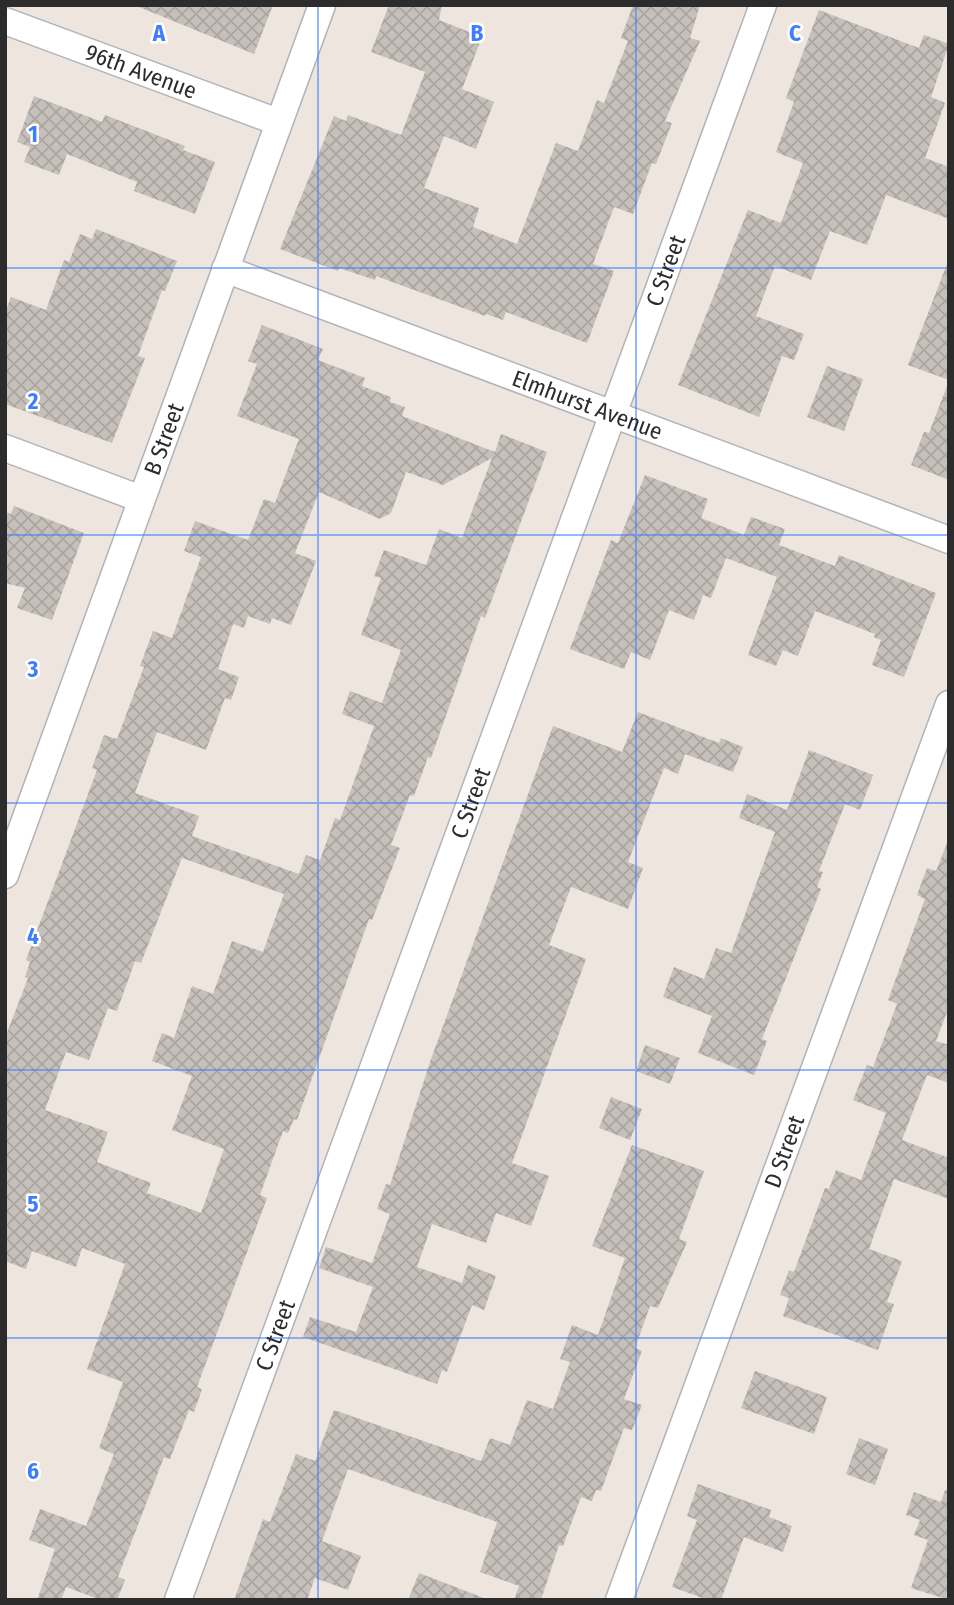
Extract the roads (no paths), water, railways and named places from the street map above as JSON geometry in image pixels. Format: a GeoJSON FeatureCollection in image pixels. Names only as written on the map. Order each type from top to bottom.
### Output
{"type":"FeatureCollection","features":[{"type":"Feature","properties":{"kind":"street","name":"B Street"},"geometry":{"type":"LineString","coordinates":[[5,874],[322,5]]}},
{"type":"Feature","properties":{"kind":"street","name":"C Street"},"geometry":{"type":"LineString","coordinates":[[178,1600],[763,5]]}},
{"type":"Feature","properties":{"kind":"street","name":"96th Avenue"},"geometry":{"type":"LineString","coordinates":[[5,21],[278,121]]}},
{"type":"Feature","properties":{"kind":"street","name":"Elmhurst Avenue"},"geometry":{"type":"LineString","coordinates":[[225,270],[949,540]]}},
{"type":"Feature","properties":{"kind":"street"},"geometry":{"type":"LineString","coordinates":[[5,448],[141,499]]}},
{"type":"Feature","properties":{"kind":"street","name":"D Street"},"geometry":{"type":"LineString","coordinates":[[619,1600],[949,704]]}}]}
